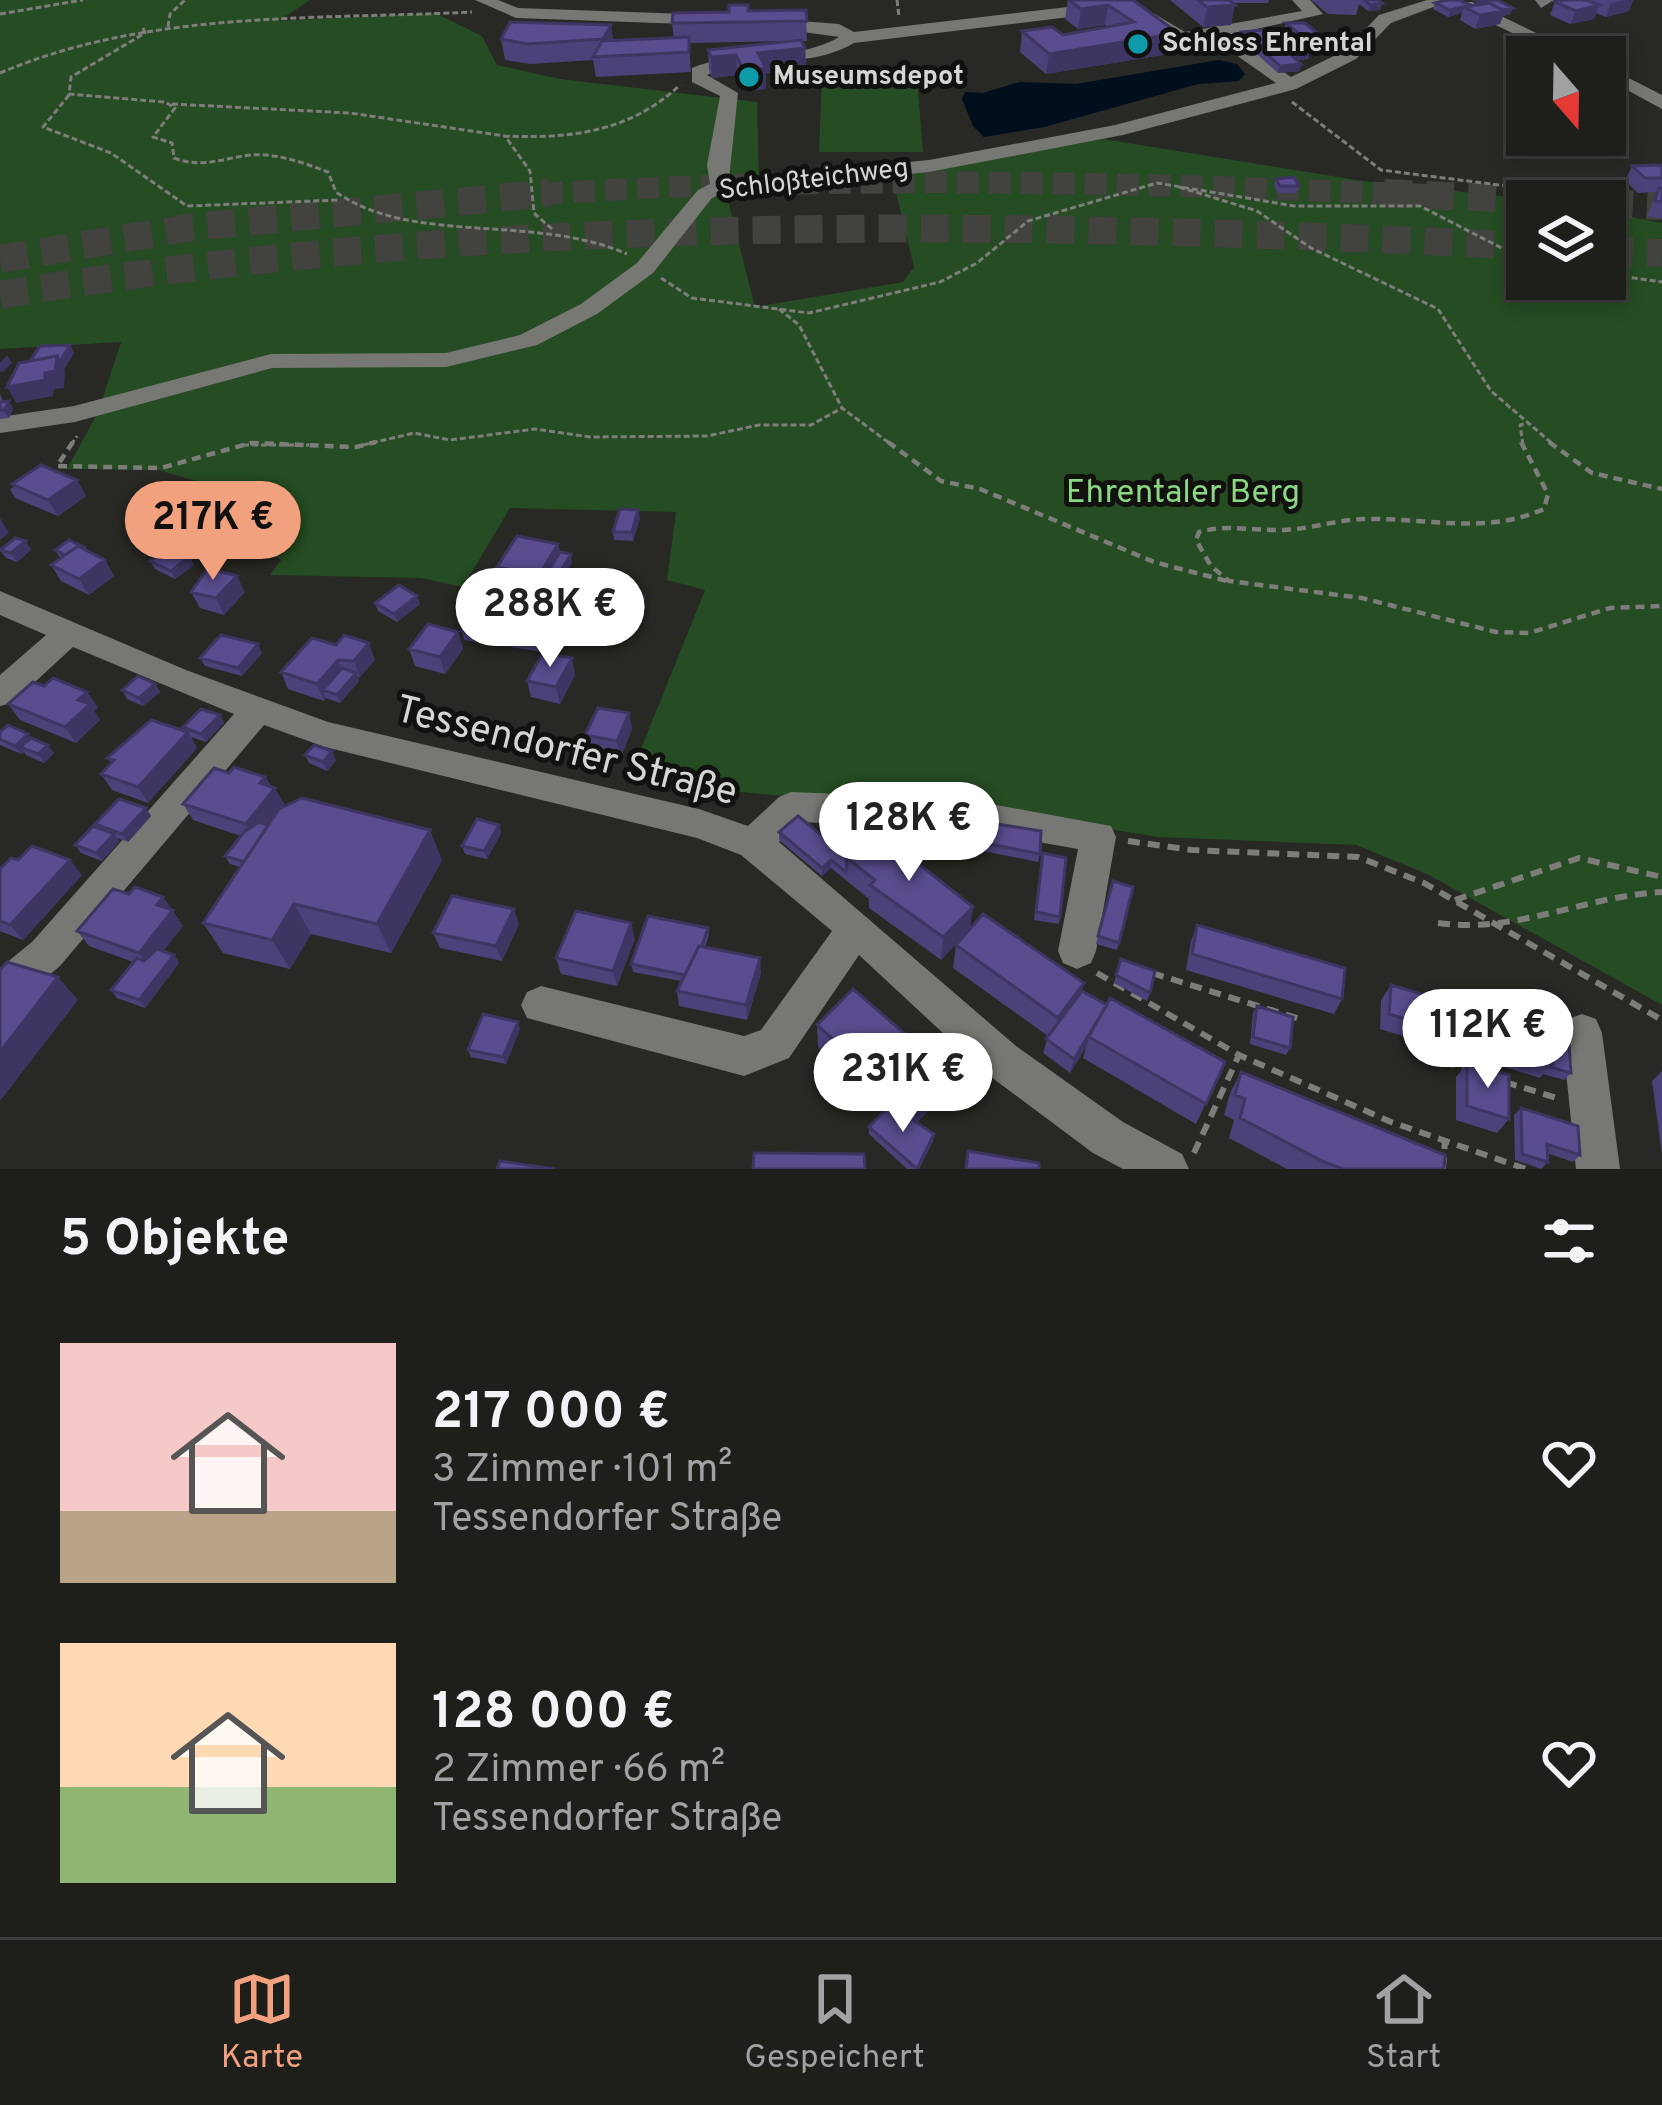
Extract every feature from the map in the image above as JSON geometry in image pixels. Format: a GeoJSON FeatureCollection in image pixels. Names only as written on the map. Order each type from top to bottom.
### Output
{"type":"FeatureCollection","features":[{"type":"Feature","properties":{"kind":"street"},"geometry":{"type":"LineString","coordinates":[[483,0],[502,10],[780,22],[839,29],[850,38]]}},
{"type":"Feature","properties":{"kind":"street"},"geometry":{"type":"LineString","coordinates":[[721,186],[714,167],[730,119],[729,93],[698,78],[698,72],[724,62],[829,48],[850,38],[1125,7],[1175,37],[1219,35],[1315,14],[1300,0]]}},
{"type":"Feature","properties":{"kind":"street","name":"Schloßteichweg"},"geometry":{"type":"LineString","coordinates":[[0,424],[89,411],[271,361],[446,360],[528,340],[589,309],[645,268],[705,194],[721,186],[929,166],[1116,131],[1290,85],[1350,55],[1385,19],[1444,0]]}},
{"type":"Feature","properties":{"kind":"street"},"geometry":{"type":"LineString","coordinates":[[1455,0],[1532,36]]}},
{"type":"Feature","properties":{"kind":"street"},"geometry":{"type":"LineString","coordinates":[[1219,35],[1290,85]]}},
{"type":"Feature","properties":{"kind":"street"},"geometry":{"type":"LineString","coordinates":[[1626,83],[1662,103]]}},
{"type":"Feature","properties":{"kind":"street","name":"Tessendorfer Straße"},"geometry":{"type":"LineString","coordinates":[[0,602],[256,710],[376,750],[699,824],[754,844],[1108,1156],[1167,1169]]}},
{"type":"Feature","properties":{"kind":"street"},"geometry":{"type":"LineString","coordinates":[[0,694],[68,633]]}},
{"type":"Feature","properties":{"kind":"street"},"geometry":{"type":"LineString","coordinates":[[0,992],[46,954],[256,710]]}},
{"type":"Feature","properties":{"kind":"street"},"geometry":{"type":"LineString","coordinates":[[754,844],[791,807],[964,814],[1099,837],[1077,951]]}},
{"type":"Feature","properties":{"kind":"street"},"geometry":{"type":"LineString","coordinates":[[541,1005],[744,1056],[760,1054],[775,1044],[854,931]]}},
{"type":"Feature","properties":{"kind":"street"},"geometry":{"type":"LineString","coordinates":[[1582,1033],[1598,1169]]}},
{"type":"Feature","properties":{"kind":"path"},"geometry":{"type":"LineString","coordinates":[[0,14],[83,0]]}},
{"type":"Feature","properties":{"kind":"path"},"geometry":{"type":"LineString","coordinates":[[168,27],[170,14],[185,0]]}},
{"type":"Feature","properties":{"kind":"path"},"geometry":{"type":"LineString","coordinates":[[0,73],[49,52],[168,27],[502,10]]}},
{"type":"Feature","properties":{"kind":"path"},"geometry":{"type":"LineString","coordinates":[[169,104],[218,102],[276,112],[350,113],[556,139],[604,126],[664,99],[683,81]]}},
{"type":"Feature","properties":{"kind":"path"},"geometry":{"type":"LineString","coordinates":[[1290,85],[1291,100],[1381,170],[1506,186]]}},
{"type":"Feature","properties":{"kind":"path"},"geometry":{"type":"LineString","coordinates":[[69,94],[43,127],[111,153],[187,206],[339,200]]}},
{"type":"Feature","properties":{"kind":"path"},"geometry":{"type":"LineString","coordinates":[[505,136],[526,158],[537,184],[534,213],[557,232]]}},
{"type":"Feature","properties":{"kind":"path"},"geometry":{"type":"LineString","coordinates":[[1166,184],[1257,211],[1311,248],[1385,279],[1438,309],[1491,391],[1528,423],[1592,473],[1662,489]]}},
{"type":"Feature","properties":{"kind":"path"},"geometry":{"type":"LineString","coordinates":[[1626,277],[1662,282]]}},
{"type":"Feature","properties":{"kind":"path"},"geometry":{"type":"LineString","coordinates":[[775,305],[800,325],[842,408],[941,481],[980,489],[1154,562],[1229,581],[1362,598],[1496,632],[1529,633],[1610,608],[1662,606]]}},
{"type":"Feature","properties":{"kind":"path"},"geometry":{"type":"LineString","coordinates":[[89,411],[57,466],[161,468],[251,443],[356,447],[414,433],[449,440],[535,429],[590,437],[707,436],[759,425],[812,425],[842,408]]}},
{"type":"Feature","properties":{"kind":"path"},"geometry":{"type":"LineString","coordinates":[[1229,581],[1202,552],[1199,532],[1227,525],[1284,530],[1368,518],[1444,526],[1520,522],[1544,509],[1548,494],[1519,438],[1520,425],[1528,423]]}},
{"type":"Feature","properties":{"kind":"path"},"geometry":{"type":"LineString","coordinates":[[1099,837],[1192,850],[1358,856],[1454,900],[1662,1020]]}},
{"type":"Feature","properties":{"kind":"path"},"geometry":{"type":"LineString","coordinates":[[1454,900],[1580,858],[1662,877]]}},
{"type":"Feature","properties":{"kind":"path"},"geometry":{"type":"LineString","coordinates":[[1438,923],[1462,928],[1538,922],[1592,898],[1662,892]]}},
{"type":"Feature","properties":{"kind":"path"},"geometry":{"type":"LineString","coordinates":[[1077,951],[1104,980],[1239,1054],[1445,1142],[1526,1169]]}},
{"type":"Feature","properties":{"kind":"path"},"geometry":{"type":"LineString","coordinates":[[1145,971],[1303,1020]]}},
{"type":"Feature","properties":{"kind":"path"},"geometry":{"type":"LineString","coordinates":[[1187,1169],[1239,1054]]}},
{"type":"Feature","properties":{"kind":"path"},"geometry":{"type":"LineString","coordinates":[[1424,1056],[1591,1109]]}},
{"type":"Feature","properties":{"kind":"path"},"geometry":{"type":"LineString","coordinates":[[1443,1169],[1445,1142]]}},
{"type":"Feature","properties":{"kind":"green space","name":"Ehrentaler Berg"},"geometry":{"type":"Polygon","coordinates":[[[0,0],[310,0],[279,21],[435,13],[482,36],[497,65],[560,79],[757,102],[759,181],[726,193],[755,307],[903,282],[914,267],[892,176],[1103,139],[1363,181],[1506,197],[1506,300],[1626,300],[1626,216],[1662,223],[1662,1005],[1427,874],[1356,845],[1158,837],[961,805],[834,801],[628,781],[705,590],[667,580],[676,512],[510,508],[463,587],[421,578],[270,575],[281,560],[217,520],[245,496],[159,470],[67,469],[98,412],[121,342],[0,349],[0,0]]]}},
{"type":"Feature","properties":{"kind":"green space"},"geometry":{"type":"Polygon","coordinates":[[[822,78],[917,78],[923,152],[819,152],[822,78]]]}},
{"type":"Feature","properties":{"kind":"water"},"geometry":{"type":"Polygon","coordinates":[[[1219,60],[1237,64],[1245,74],[1239,81],[1198,84],[1044,127],[984,137],[973,126],[962,99],[965,92],[983,93],[1020,82],[1076,84],[1219,60]]]}},
{"type":"Feature","properties":{"kind":"building"},"geometry":{"type":"Polygon","coordinates":[[[1069,0],[1133,0],[1178,33],[1049,54],[1022,31],[1052,27],[1063,35],[1134,22],[1108,5],[1081,9],[1069,0]]]}},
{"type":"Feature","properties":{"kind":"building"},"geometry":{"type":"Polygon","coordinates":[[[1198,0],[1229,0],[1235,5],[1207,7],[1198,0]]]}},
{"type":"Feature","properties":{"kind":"building"},"geometry":{"type":"Polygon","coordinates":[[[1447,0],[1471,5],[1450,10],[1435,3],[1447,0]]]}},
{"type":"Feature","properties":{"kind":"building"},"geometry":{"type":"Polygon","coordinates":[[[1497,0],[1513,8],[1502,10],[1477,1],[1497,0]]]}},
{"type":"Feature","properties":{"kind":"building"},"geometry":{"type":"Polygon","coordinates":[[[1555,2],[1599,5],[1576,11],[1555,2]]]}},
{"type":"Feature","properties":{"kind":"building"},"geometry":{"type":"Polygon","coordinates":[[[1489,3],[1505,11],[1480,15],[1464,7],[1489,3]]]}},
{"type":"Feature","properties":{"kind":"building"},"geometry":{"type":"Polygon","coordinates":[[[729,5],[748,5],[748,11],[806,10],[807,21],[672,23],[673,13],[729,12],[729,5]]]}},
{"type":"Feature","properties":{"kind":"building"},"geometry":{"type":"Polygon","coordinates":[[[510,22],[611,25],[603,39],[527,44],[501,39],[510,22]]]}},
{"type":"Feature","properties":{"kind":"building"},"geometry":{"type":"Polygon","coordinates":[[[1286,23],[1305,23],[1327,41],[1310,43],[1286,23]]]}},
{"type":"Feature","properties":{"kind":"building"},"geometry":{"type":"Polygon","coordinates":[[[1282,31],[1310,52],[1294,54],[1274,40],[1301,64],[1280,66],[1242,32],[1282,31]]]}},
{"type":"Feature","properties":{"kind":"building"},"geometry":{"type":"Polygon","coordinates":[[[689,37],[689,52],[593,57],[602,41],[689,37]]]}},
{"type":"Feature","properties":{"kind":"building"},"geometry":{"type":"Polygon","coordinates":[[[801,40],[805,48],[758,53],[766,68],[743,70],[736,55],[711,57],[708,50],[801,40]]]}},
{"type":"Feature","properties":{"kind":"building"},"geometry":{"type":"Polygon","coordinates":[[[1662,165],[1662,178],[1645,178],[1632,166],[1662,165]]]}},
{"type":"Feature","properties":{"kind":"building"},"geometry":{"type":"Polygon","coordinates":[[[1294,177],[1299,186],[1280,186],[1276,179],[1294,177]]]}},
{"type":"Feature","properties":{"kind":"building"},"geometry":{"type":"Polygon","coordinates":[[[70,345],[60,362],[57,356],[30,361],[40,346],[70,345]]]}},
{"type":"Feature","properties":{"kind":"building"},"geometry":{"type":"Polygon","coordinates":[[[57,356],[55,371],[45,373],[45,380],[7,387],[19,363],[57,356]]]}},
{"type":"Feature","properties":{"kind":"building"},"geometry":{"type":"Polygon","coordinates":[[[41,465],[77,480],[48,500],[12,484],[41,465]]]}},
{"type":"Feature","properties":{"kind":"building"},"geometry":{"type":"Polygon","coordinates":[[[620,509],[638,510],[632,532],[613,532],[620,509]]]}},
{"type":"Feature","properties":{"kind":"building"},"geometry":{"type":"Polygon","coordinates":[[[517,536],[558,544],[539,575],[497,567],[517,536]]]}},
{"type":"Feature","properties":{"kind":"building"},"geometry":{"type":"Polygon","coordinates":[[[15,538],[26,541],[11,553],[0,550],[15,538]]]}},
{"type":"Feature","properties":{"kind":"building"},"geometry":{"type":"Polygon","coordinates":[[[69,540],[86,548],[78,546],[65,555],[55,550],[69,540]]]}},
{"type":"Feature","properties":{"kind":"building"},"geometry":{"type":"Polygon","coordinates":[[[78,546],[105,560],[79,579],[51,565],[78,546]]]}},
{"type":"Feature","properties":{"kind":"building"},"geometry":{"type":"Polygon","coordinates":[[[169,547],[190,556],[171,571],[150,561],[169,547]]]}},
{"type":"Feature","properties":{"kind":"building"},"geometry":{"type":"Polygon","coordinates":[[[560,552],[571,554],[552,585],[541,583],[560,552]]]}},
{"type":"Feature","properties":{"kind":"building"},"geometry":{"type":"Polygon","coordinates":[[[208,568],[237,576],[216,598],[191,592],[208,568]]]}},
{"type":"Feature","properties":{"kind":"building"},"geometry":{"type":"Polygon","coordinates":[[[399,585],[417,596],[394,614],[375,603],[399,585]]]}},
{"type":"Feature","properties":{"kind":"building"},"geometry":{"type":"Polygon","coordinates":[[[624,595],[644,596],[640,615],[620,614],[624,595]]]}},
{"type":"Feature","properties":{"kind":"building"},"geometry":{"type":"Polygon","coordinates":[[[556,599],[574,602],[570,611],[552,608],[556,599]]]}},
{"type":"Feature","properties":{"kind":"building"},"geometry":{"type":"Polygon","coordinates":[[[475,609],[498,614],[485,636],[462,631],[475,609]]]}},
{"type":"Feature","properties":{"kind":"building"},"geometry":{"type":"Polygon","coordinates":[[[519,619],[562,626],[552,646],[509,638],[519,619]]]}},
{"type":"Feature","properties":{"kind":"building"},"geometry":{"type":"Polygon","coordinates":[[[428,624],[458,632],[440,657],[409,649],[428,624]]]}},
{"type":"Feature","properties":{"kind":"building"},"geometry":{"type":"Polygon","coordinates":[[[221,635],[258,644],[238,668],[200,658],[221,635]]]}},
{"type":"Feature","properties":{"kind":"building"},"geometry":{"type":"Polygon","coordinates":[[[344,635],[369,643],[354,661],[338,660],[317,684],[281,672],[312,638],[336,645],[344,635]]]}},
{"type":"Feature","properties":{"kind":"building"},"geometry":{"type":"Polygon","coordinates":[[[543,653],[572,658],[556,687],[527,681],[543,653]]]}},
{"type":"Feature","properties":{"kind":"building"},"geometry":{"type":"Polygon","coordinates":[[[342,668],[356,673],[337,695],[323,690],[342,668]]]}},
{"type":"Feature","properties":{"kind":"building"},"geometry":{"type":"Polygon","coordinates":[[[138,676],[155,684],[139,698],[122,690],[138,676]]]}},
{"type":"Feature","properties":{"kind":"building"},"geometry":{"type":"Polygon","coordinates":[[[53,678],[87,692],[78,700],[90,704],[65,727],[8,704],[33,682],[44,686],[53,678]]]}},
{"type":"Feature","properties":{"kind":"building"},"geometry":{"type":"Polygon","coordinates":[[[598,708],[629,713],[617,741],[585,735],[598,708]]]}},
{"type":"Feature","properties":{"kind":"building"},"geometry":{"type":"Polygon","coordinates":[[[201,709],[220,715],[201,734],[183,727],[201,709]]]}},
{"type":"Feature","properties":{"kind":"building"},"geometry":{"type":"Polygon","coordinates":[[[151,720],[188,732],[138,787],[101,774],[114,760],[107,758],[151,720]]]}},
{"type":"Feature","properties":{"kind":"building"},"geometry":{"type":"Polygon","coordinates":[[[8,725],[28,734],[15,746],[0,739],[8,725]]]}},
{"type":"Feature","properties":{"kind":"building"},"geometry":{"type":"Polygon","coordinates":[[[31,738],[48,745],[38,754],[20,747],[31,738]]]}},
{"type":"Feature","properties":{"kind":"building"},"geometry":{"type":"Polygon","coordinates":[[[314,745],[332,751],[323,762],[305,755],[314,745]]]}},
{"type":"Feature","properties":{"kind":"building"},"geometry":{"type":"Polygon","coordinates":[[[234,767],[265,777],[260,783],[275,788],[246,824],[183,804],[214,768],[229,773],[234,767]]]}},
{"type":"Feature","properties":{"kind":"building"},"geometry":{"type":"Polygon","coordinates":[[[302,798],[430,830],[377,924],[294,904],[272,940],[203,923],[279,809],[302,798]]]}},
{"type":"Feature","properties":{"kind":"building"},"geometry":{"type":"Polygon","coordinates":[[[119,799],[146,808],[122,834],[95,824],[119,799]]]}},
{"type":"Feature","properties":{"kind":"building"},"geometry":{"type":"Polygon","coordinates":[[[927,813],[1041,831],[1040,854],[924,831],[927,813]]]}},
{"type":"Feature","properties":{"kind":"building"},"geometry":{"type":"Polygon","coordinates":[[[798,816],[847,856],[846,872],[831,860],[822,868],[779,832],[798,816]]]}},
{"type":"Feature","properties":{"kind":"building"},"geometry":{"type":"Polygon","coordinates":[[[477,819],[499,825],[484,851],[462,846],[477,819]]]}},
{"type":"Feature","properties":{"kind":"building"},"geometry":{"type":"Polygon","coordinates":[[[872,820],[889,833],[884,837],[876,830],[856,848],[848,842],[872,820]]]}},
{"type":"Feature","properties":{"kind":"building"},"geometry":{"type":"Polygon","coordinates":[[[259,822],[268,825],[244,862],[225,856],[245,831],[259,822]]]}},
{"type":"Feature","properties":{"kind":"building"},"geometry":{"type":"Polygon","coordinates":[[[93,826],[114,834],[96,853],[75,845],[93,826]]]}},
{"type":"Feature","properties":{"kind":"building"},"geometry":{"type":"Polygon","coordinates":[[[876,830],[973,907],[943,937],[870,885],[875,880],[846,857],[876,830]]]}},
{"type":"Feature","properties":{"kind":"building"},"geometry":{"type":"Polygon","coordinates":[[[32,846],[70,860],[10,925],[0,921],[0,869],[32,846]]]}},
{"type":"Feature","properties":{"kind":"building"},"geometry":{"type":"Polygon","coordinates":[[[1043,853],[1066,858],[1060,917],[1036,912],[1043,853]]]}},
{"type":"Feature","properties":{"kind":"building"},"geometry":{"type":"Polygon","coordinates":[[[1113,881],[1133,887],[1119,943],[1098,936],[1113,881]]]}},
{"type":"Feature","properties":{"kind":"building"},"geometry":{"type":"Polygon","coordinates":[[[135,887],[163,897],[157,905],[173,910],[139,953],[77,931],[113,889],[129,894],[135,887]]]}},
{"type":"Feature","properties":{"kind":"building"},"geometry":{"type":"Polygon","coordinates":[[[452,896],[514,909],[496,946],[433,933],[452,896]]]}},
{"type":"Feature","properties":{"kind":"building"},"geometry":{"type":"Polygon","coordinates":[[[576,911],[631,923],[613,971],[556,958],[576,911]]]}},
{"type":"Feature","properties":{"kind":"building"},"geometry":{"type":"Polygon","coordinates":[[[983,914],[1084,983],[1058,1018],[956,945],[983,914]]]}},
{"type":"Feature","properties":{"kind":"building"},"geometry":{"type":"Polygon","coordinates":[[[648,916],[708,928],[685,975],[631,964],[648,916]]]}},
{"type":"Feature","properties":{"kind":"building"},"geometry":{"type":"Polygon","coordinates":[[[1197,925],[1345,968],[1342,999],[1192,954],[1197,925]]]}},
{"type":"Feature","properties":{"kind":"building"},"geometry":{"type":"Polygon","coordinates":[[[699,946],[760,958],[746,1005],[677,991],[699,946]]]}},
{"type":"Feature","properties":{"kind":"building"},"geometry":{"type":"Polygon","coordinates":[[[157,949],[174,955],[139,1000],[111,990],[137,958],[144,961],[157,949]]]}},
{"type":"Feature","properties":{"kind":"building"},"geometry":{"type":"Polygon","coordinates":[[[1121,959],[1155,971],[1150,993],[1116,975],[1121,959]]]}},
{"type":"Feature","properties":{"kind":"building"},"geometry":{"type":"Polygon","coordinates":[[[7,962],[58,977],[0,1052],[0,970],[7,962]]]}},
{"type":"Feature","properties":{"kind":"building"},"geometry":{"type":"Polygon","coordinates":[[[1391,985],[1552,1033],[1553,1064],[1389,1014],[1391,985]]]}},
{"type":"Feature","properties":{"kind":"building"},"geometry":{"type":"Polygon","coordinates":[[[853,989],[948,1071],[913,1110],[817,1025],[853,989]]]}},
{"type":"Feature","properties":{"kind":"building"},"geometry":{"type":"Polygon","coordinates":[[[1082,991],[1107,1005],[1074,1059],[1046,1039],[1082,991]]]}},
{"type":"Feature","properties":{"kind":"building"},"geometry":{"type":"Polygon","coordinates":[[[1110,998],[1225,1062],[1206,1104],[1089,1037],[1110,998]]]}},
{"type":"Feature","properties":{"kind":"building"},"geometry":{"type":"Polygon","coordinates":[[[1257,1006],[1293,1017],[1290,1048],[1253,1037],[1257,1006]]]}},
{"type":"Feature","properties":{"kind":"building"},"geometry":{"type":"Polygon","coordinates":[[[1535,1007],[1567,1016],[1571,1073],[1550,1067],[1552,1033],[1536,1028],[1535,1007]]]}},
{"type":"Feature","properties":{"kind":"building"},"geometry":{"type":"Polygon","coordinates":[[[483,1014],[518,1022],[503,1057],[468,1050],[483,1014]]]}},
{"type":"Feature","properties":{"kind":"building"},"geometry":{"type":"Polygon","coordinates":[[[1467,1063],[1509,1075],[1509,1119],[1467,1106],[1467,1063]]]}},
{"type":"Feature","properties":{"kind":"building"},"geometry":{"type":"Polygon","coordinates":[[[1241,1072],[1445,1155],[1444,1169],[1343,1169],[1324,1162],[1240,1118],[1245,1099],[1235,1095],[1241,1072]]]}},
{"type":"Feature","properties":{"kind":"building"},"geometry":{"type":"Polygon","coordinates":[[[890,1105],[934,1134],[917,1169],[869,1127],[890,1105]]]}},
{"type":"Feature","properties":{"kind":"building"},"geometry":{"type":"Polygon","coordinates":[[[1521,1108],[1578,1126],[1580,1155],[1547,1144],[1548,1162],[1522,1154],[1521,1108]]]}},
{"type":"Feature","properties":{"kind":"building"},"geometry":{"type":"Polygon","coordinates":[[[968,1151],[1039,1163],[1039,1169],[966,1169],[968,1151]]]}},
{"type":"Feature","properties":{"kind":"building"},"geometry":{"type":"Polygon","coordinates":[[[754,1153],[864,1154],[865,1169],[753,1169],[754,1153]]]}},
{"type":"Feature","properties":{"kind":"building"},"geometry":{"type":"Polygon","coordinates":[[[500,1161],[555,1169],[497,1169],[500,1161]]]}},
{"type":"Feature","properties":{"kind":"tunnel"},"geometry":{"type":"LineString","coordinates":[[534,195],[744,185],[980,182],[1441,196]]}},
{"type":"Feature","properties":{"kind":"tunnel"},"geometry":{"type":"LineString","coordinates":[[534,195],[550,193]]}},
{"type":"Feature","properties":{"kind":"tunnel"},"geometry":{"type":"LineString","coordinates":[[1384,193],[1441,196]]}},
{"type":"Feature","properties":{"kind":"tunnel"},"geometry":{"type":"LineString","coordinates":[[0,259],[193,227],[534,195]]}},
{"type":"Feature","properties":{"kind":"tunnel"},"geometry":{"type":"LineString","coordinates":[[509,196],[534,195]]}},
{"type":"Feature","properties":{"kind":"tunnel"},"geometry":{"type":"LineString","coordinates":[[1441,196],[1451,196]]}},
{"type":"Feature","properties":{"kind":"tunnel"},"geometry":{"type":"LineString","coordinates":[[1441,196],[1506,199]]}},
{"type":"Feature","properties":{"kind":"tunnel"},"geometry":{"type":"LineString","coordinates":[[1626,204],[1662,206]]}},
{"type":"Feature","properties":{"kind":"tunnel"},"geometry":{"type":"LineString","coordinates":[[0,295],[189,268],[570,236],[953,229],[1506,245]]}},
{"type":"Feature","properties":{"kind":"tunnel"},"geometry":{"type":"LineString","coordinates":[[1626,251],[1662,253]]}},
{"type":"Feature","properties":{"kind":"place","name":"Schloss Ehrental"},"geometry":{"type":"Point","coordinates":[1138,44]}},
{"type":"Feature","properties":{"kind":"place","name":"Museumsdepot"},"geometry":{"type":"Point","coordinates":[749,77]}}]}
